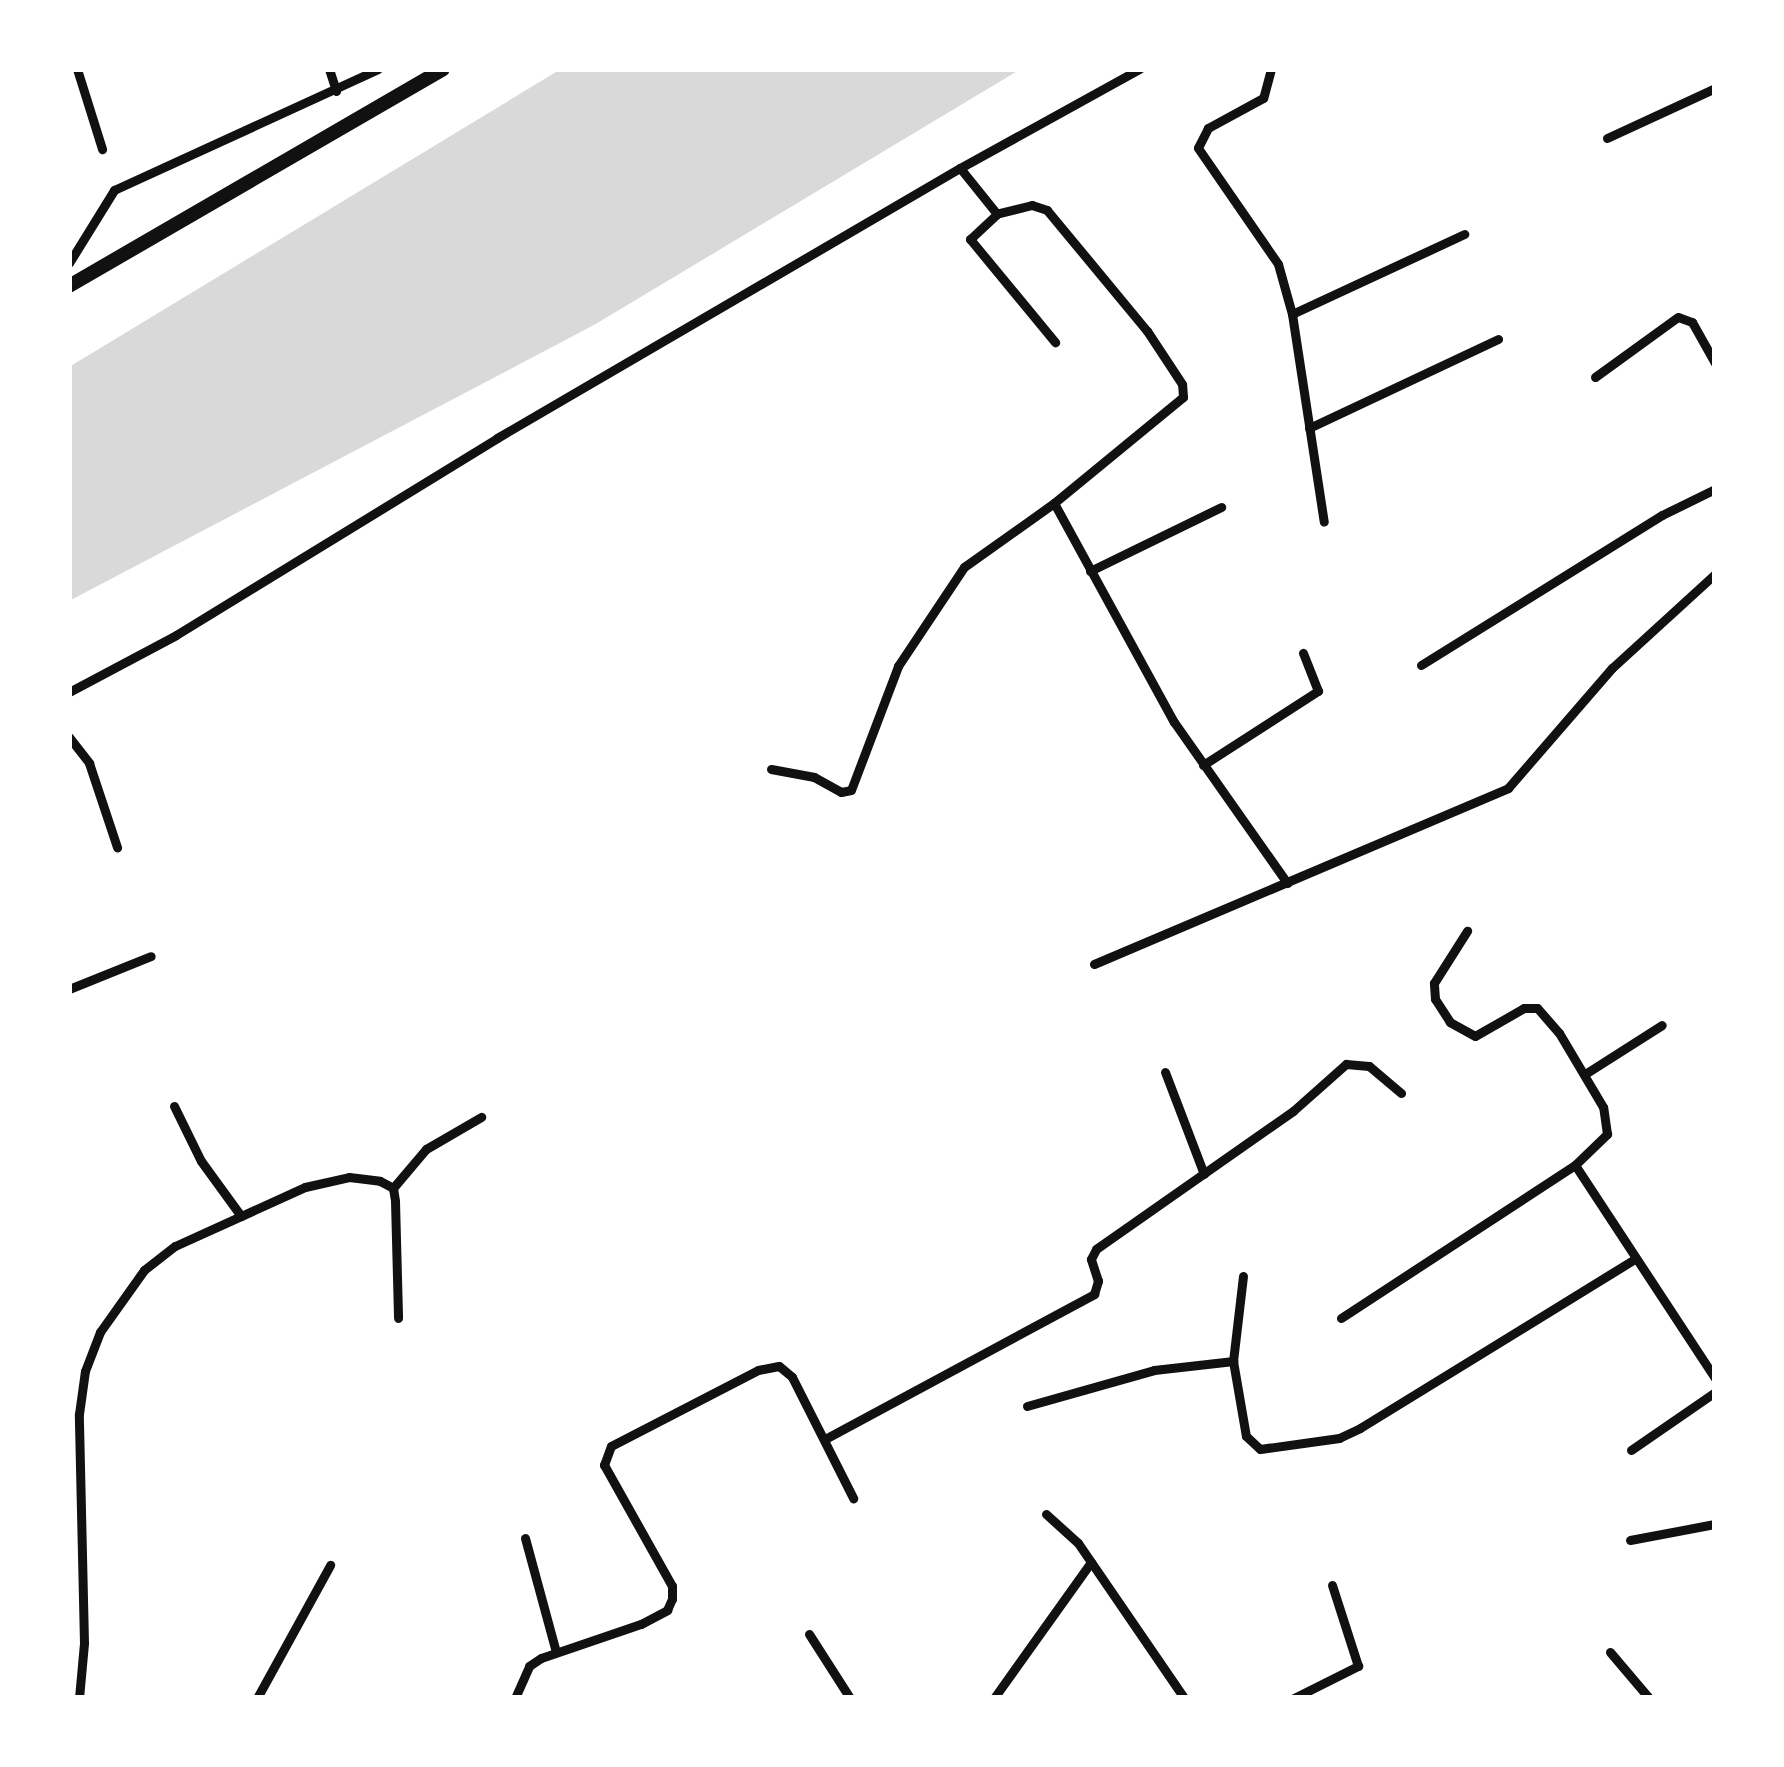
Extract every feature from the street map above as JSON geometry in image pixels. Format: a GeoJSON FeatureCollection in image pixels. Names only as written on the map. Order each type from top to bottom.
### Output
{"type":"FeatureCollection","features":[{"type":"Feature","properties":{"kind":"main road"},"geometry":{"type":"LineString","coordinates":[[69,286],[443,69]]}},
{"type":"Feature","properties":{"kind":"street"},"geometry":{"type":"LineString","coordinates":[[77,69],[102,149]]}},
{"type":"Feature","properties":{"kind":"street"},"geometry":{"type":"LineString","coordinates":[[329,69],[336,91]]}},
{"type":"Feature","properties":{"kind":"street"},"geometry":{"type":"LineString","coordinates":[[69,263],[114,190],[378,69]]}},
{"type":"Feature","properties":{"kind":"street"},"geometry":{"type":"LineString","coordinates":[[69,692],[176,634],[517,427],[960,168],[1139,69]]}},
{"type":"Feature","properties":{"kind":"street"},"geometry":{"type":"LineString","coordinates":[[1270,69],[1263,98],[1208,128],[1198,148],[1266,242],[1292,314],[1324,522]]}},
{"type":"Feature","properties":{"kind":"street"},"geometry":{"type":"LineString","coordinates":[[1607,138],[1715,88]]}},
{"type":"Feature","properties":{"kind":"street"},"geometry":{"type":"LineString","coordinates":[[960,168],[997,214]]}},
{"type":"Feature","properties":{"kind":"street"},"geometry":{"type":"LineString","coordinates":[[772,769],[814,777],[841,792],[851,790],[898,666],[957,575],[1182,401],[1184,390],[1147,331],[1047,210],[1032,205],[997,214],[970,239],[1055,342]]}},
{"type":"Feature","properties":{"kind":"street"},"geometry":{"type":"LineString","coordinates":[[1292,314],[1465,234]]}},
{"type":"Feature","properties":{"kind":"street"},"geometry":{"type":"LineString","coordinates":[[1595,377],[1678,317],[1692,322],[1715,363]]}},
{"type":"Feature","properties":{"kind":"street"},"geometry":{"type":"LineString","coordinates":[[1309,428],[1498,339]]}},
{"type":"Feature","properties":{"kind":"street"},"geometry":{"type":"LineString","coordinates":[[1421,665],[1625,537],[1715,489]]}},
{"type":"Feature","properties":{"kind":"street"},"geometry":{"type":"LineString","coordinates":[[1054,503],[1202,765],[1286,883]]}},
{"type":"Feature","properties":{"kind":"street"},"geometry":{"type":"LineString","coordinates":[[1090,571],[1220,507]]}},
{"type":"Feature","properties":{"kind":"street"},"geometry":{"type":"LineString","coordinates":[[1094,964],[1508,788],[1596,685],[1715,574]]}},
{"type":"Feature","properties":{"kind":"street"},"geometry":{"type":"LineString","coordinates":[[1202,765],[1314,696],[1319,683],[1303,652]]}},
{"type":"Feature","properties":{"kind":"street"},"geometry":{"type":"LineString","coordinates":[[69,737],[88,763],[117,848]]}},
{"type":"Feature","properties":{"kind":"street"},"geometry":{"type":"LineString","coordinates":[[1341,1318],[1575,1165],[1601,1144],[1609,1120],[1585,1074],[1537,1008],[1524,1008],[1475,1036],[1450,1022],[1435,999],[1434,983],[1466,931]]}},
{"type":"Feature","properties":{"kind":"street"},"geometry":{"type":"LineString","coordinates":[[69,989],[151,956]]}},
{"type":"Feature","properties":{"kind":"street"},"geometry":{"type":"LineString","coordinates":[[1585,1074],[1662,1025]]}},
{"type":"Feature","properties":{"kind":"street"},"geometry":{"type":"LineString","coordinates":[[825,1439],[1094,1294],[1098,1281],[1091,1259],[1096,1249],[1204,1174],[1346,1064],[1369,1066],[1401,1093]]}},
{"type":"Feature","properties":{"kind":"street"},"geometry":{"type":"LineString","coordinates":[[1166,1072],[1204,1174]]}},
{"type":"Feature","properties":{"kind":"street"},"geometry":{"type":"LineString","coordinates":[[174,1106],[201,1161],[241,1216]]}},
{"type":"Feature","properties":{"kind":"street"},"geometry":{"type":"LineString","coordinates":[[398,1318],[393,1188],[426,1149],[481,1118]]}},
{"type":"Feature","properties":{"kind":"street"},"geometry":{"type":"LineString","coordinates":[[1575,1165],[1715,1378]]}},
{"type":"Feature","properties":{"kind":"street"},"geometry":{"type":"LineString","coordinates":[[79,1698],[84,1642],[75,1524],[80,1414],[90,1351],[144,1270],[175,1246],[329,1179],[363,1178],[393,1188]]}},
{"type":"Feature","properties":{"kind":"street"},"geometry":{"type":"LineString","coordinates":[[1243,1276],[1233,1361],[1251,1446],[1339,1438],[1635,1259]]}},
{"type":"Feature","properties":{"kind":"street"},"geometry":{"type":"LineString","coordinates":[[1027,1406],[1154,1370],[1233,1361]]}},
{"type":"Feature","properties":{"kind":"street"},"geometry":{"type":"LineString","coordinates":[[515,1698],[529,1666],[668,1610],[672,1586],[604,1465],[611,1446],[769,1366],[779,1366],[792,1377],[853,1498]]}},
{"type":"Feature","properties":{"kind":"street"},"geometry":{"type":"LineString","coordinates":[[1631,1450],[1715,1392]]}},
{"type":"Feature","properties":{"kind":"street"},"geometry":{"type":"LineString","coordinates":[[69,1405],[80,1414]]}},
{"type":"Feature","properties":{"kind":"street"},"geometry":{"type":"LineString","coordinates":[[1046,1514],[1091,1562],[1184,1698]]}},
{"type":"Feature","properties":{"kind":"street"},"geometry":{"type":"LineString","coordinates":[[1630,1540],[1715,1525]]}},
{"type":"Feature","properties":{"kind":"street"},"geometry":{"type":"LineString","coordinates":[[526,1538],[556,1652]]}},
{"type":"Feature","properties":{"kind":"street"},"geometry":{"type":"LineString","coordinates":[[994,1698],[1091,1562]]}},
{"type":"Feature","properties":{"kind":"street"},"geometry":{"type":"LineString","coordinates":[[257,1698],[330,1565]]}},
{"type":"Feature","properties":{"kind":"street"},"geometry":{"type":"LineString","coordinates":[[1294,1698],[1358,1666],[1333,1585]]}},
{"type":"Feature","properties":{"kind":"street"},"geometry":{"type":"LineString","coordinates":[[809,1634],[850,1698]]}},
{"type":"Feature","properties":{"kind":"street"},"geometry":{"type":"LineString","coordinates":[[69,1642],[84,1642]]}},
{"type":"Feature","properties":{"kind":"street"},"geometry":{"type":"LineString","coordinates":[[1610,1652],[1649,1698]]}},
{"type":"Feature","properties":{"kind":"shaded area"},"geometry":{"type":"Polygon","coordinates":[[[561,69],[1021,69],[594,325],[69,601],[69,367],[561,69]]]}}]}
